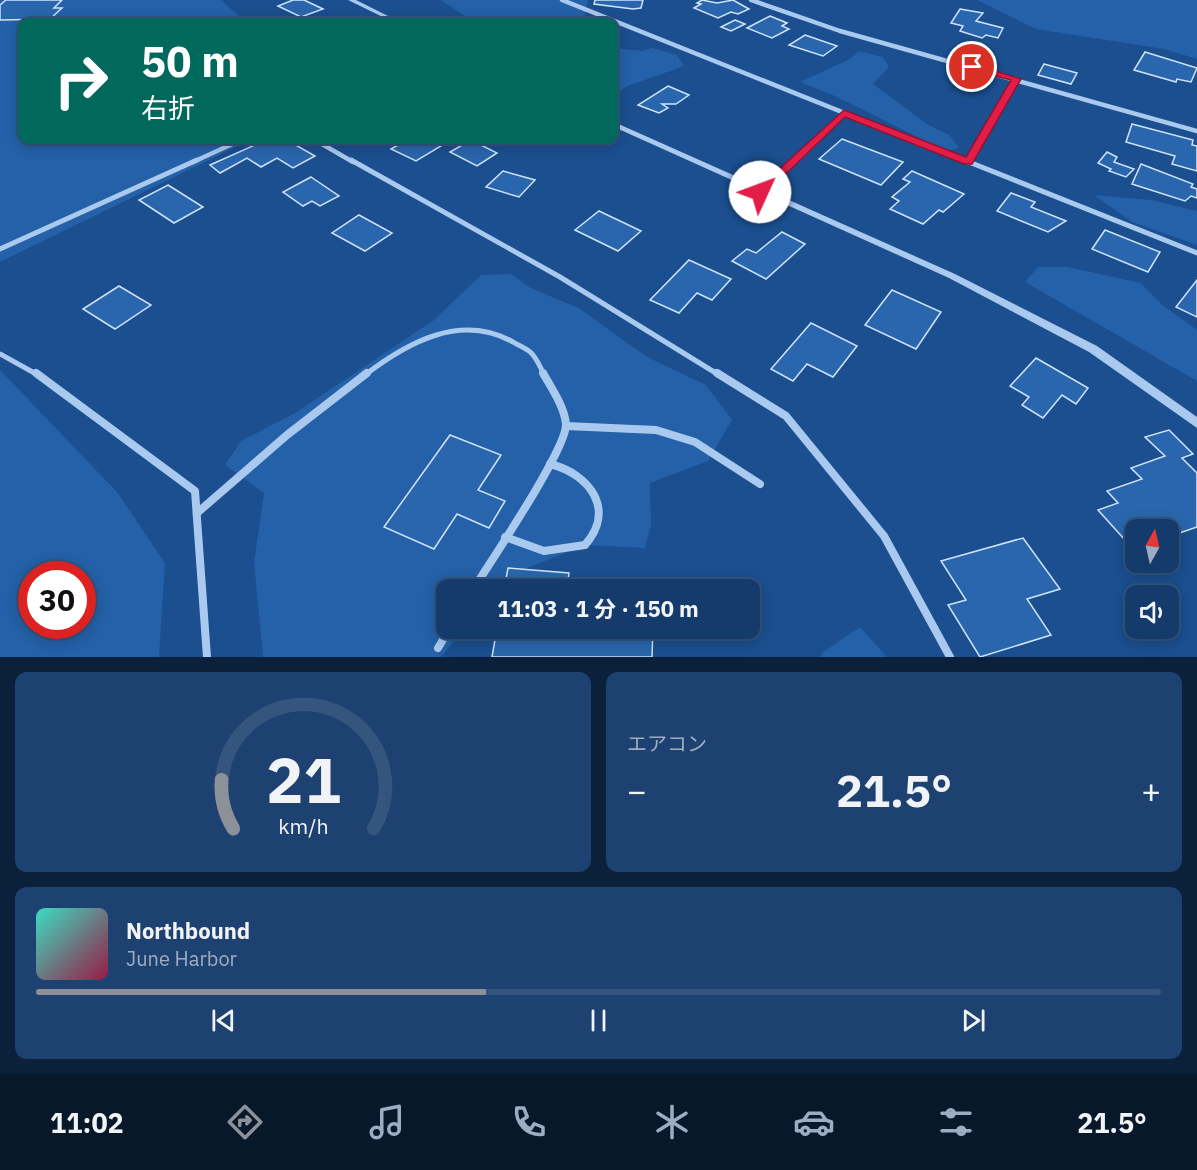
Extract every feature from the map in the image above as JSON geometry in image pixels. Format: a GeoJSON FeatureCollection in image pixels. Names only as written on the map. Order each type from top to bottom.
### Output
{"type":"FeatureCollection","features":[{"type":"Feature","properties":{"kind":"street"},"geometry":{"type":"LineString","coordinates":[[351,0],[389,18]]}},
{"type":"Feature","properties":{"kind":"street"},"geometry":{"type":"LineString","coordinates":[[562,0],[607,18]]}},
{"type":"Feature","properties":{"kind":"street"},"geometry":{"type":"LineString","coordinates":[[752,0],[784,14],[861,38],[1016,79],[1197,131]]}},
{"type":"Feature","properties":{"kind":"street"},"geometry":{"type":"LineString","coordinates":[[618,22],[1197,253]]}},
{"type":"Feature","properties":{"kind":"street"},"geometry":{"type":"LineString","coordinates":[[968,162],[1016,79]]}},
{"type":"Feature","properties":{"kind":"street"},"geometry":{"type":"LineString","coordinates":[[760,192],[844,113]]}},
{"type":"Feature","properties":{"kind":"street"},"geometry":{"type":"LineString","coordinates":[[618,126],[760,192],[952,276],[1093,349],[1197,423]]}},
{"type":"Feature","properties":{"kind":"street"},"geometry":{"type":"LineString","coordinates":[[0,249],[232,144]]}},
{"type":"Feature","properties":{"kind":"street"},"geometry":{"type":"LineString","coordinates":[[322,144],[560,277],[786,416],[884,536],[950,657]]}},
{"type":"Feature","properties":{"kind":"street"},"geometry":{"type":"LineString","coordinates":[[196,513],[287,435],[391,355],[440,332],[471,329],[504,337],[532,353],[561,405],[566,426],[550,464],[480,579]]}},
{"type":"Feature","properties":{"kind":"street"},"geometry":{"type":"LineString","coordinates":[[0,354],[27,367],[195,491],[207,657]]}},
{"type":"Feature","properties":{"kind":"street"},"geometry":{"type":"LineString","coordinates":[[566,426],[656,430],[694,442],[760,484]]}},
{"type":"Feature","properties":{"kind":"street"},"geometry":{"type":"LineString","coordinates":[[505,537],[544,551],[585,545],[592,537],[600,519],[596,496],[585,483],[562,467],[550,464]]}},
{"type":"Feature","properties":{"kind":"street"},"geometry":{"type":"LineString","coordinates":[[438,648],[443,639]]}},
{"type":"Feature","properties":{"kind":"shaded area"},"geometry":{"type":"Polygon","coordinates":[[[0,0],[221,0],[241,18],[18,18],[18,144],[242,144],[0,262],[0,0]]]}},
{"type":"Feature","properties":{"kind":"shaded area"},"geometry":{"type":"Polygon","coordinates":[[[441,0],[588,0],[585,15],[588,18],[468,18],[441,0]]]}},
{"type":"Feature","properties":{"kind":"shaded area"},"geometry":{"type":"Polygon","coordinates":[[[977,0],[1197,0],[1197,59],[1164,49],[1036,29],[977,0]]]}},
{"type":"Feature","properties":{"kind":"shaded area"},"geometry":{"type":"Polygon","coordinates":[[[618,48],[642,51],[652,48],[677,55],[684,66],[618,92],[618,48]]]}},
{"type":"Feature","properties":{"kind":"shaded area"},"geometry":{"type":"Polygon","coordinates":[[[859,51],[883,57],[889,67],[873,84],[927,124],[949,135],[959,148],[946,151],[837,97],[800,82],[850,59],[859,51]]]}},
{"type":"Feature","properties":{"kind":"shaded area"},"geometry":{"type":"Polygon","coordinates":[[[1094,195],[1151,200],[1197,211],[1197,245],[1132,222],[1094,195]]]}},
{"type":"Feature","properties":{"kind":"shaded area"},"geometry":{"type":"Polygon","coordinates":[[[1038,267],[1068,267],[1141,283],[1161,304],[1197,330],[1197,381],[1025,282],[1038,267]]]}},
{"type":"Feature","properties":{"kind":"shaded area"},"geometry":{"type":"Polygon","coordinates":[[[511,274],[529,287],[580,309],[647,357],[706,385],[732,420],[708,461],[650,483],[651,525],[645,548],[585,545],[504,579],[436,579],[436,639],[456,639],[441,657],[263,657],[254,563],[264,493],[225,465],[241,441],[295,413],[434,320],[481,275],[511,274]]]}},
{"type":"Feature","properties":{"kind":"shaded area"},"geometry":{"type":"Polygon","coordinates":[[[0,370],[117,492],[165,563],[159,657],[0,657],[0,370]]]}},
{"type":"Feature","properties":{"kind":"shaded area"},"geometry":{"type":"Polygon","coordinates":[[[860,627],[887,657],[821,657],[822,653],[860,627]]]}},
{"type":"Feature","properties":{"kind":"building"},"geometry":{"type":"Polygon","coordinates":[[[6,0],[62,0],[54,8],[62,8],[51,18],[0,20],[0,5],[6,0]]]}},
{"type":"Feature","properties":{"kind":"building"},"geometry":{"type":"Polygon","coordinates":[[[293,0],[304,0],[323,9],[301,17],[278,6],[293,0]]]}},
{"type":"Feature","properties":{"kind":"building"},"geometry":{"type":"Polygon","coordinates":[[[595,0],[643,0],[641,8],[633,9],[594,4],[595,0]]]}},
{"type":"Feature","properties":{"kind":"building"},"geometry":{"type":"Polygon","coordinates":[[[702,0],[717,3],[733,0],[749,9],[738,14],[731,12],[718,18],[694,8],[701,4],[697,3],[702,0]]]}},
{"type":"Feature","properties":{"kind":"building"},"geometry":{"type":"Polygon","coordinates":[[[960,9],[983,13],[976,21],[1003,28],[998,38],[986,35],[982,38],[960,31],[963,26],[951,23],[960,9]]]}},
{"type":"Feature","properties":{"kind":"building"},"geometry":{"type":"Polygon","coordinates":[[[770,16],[787,23],[782,26],[789,29],[772,38],[747,28],[770,16]]]}},
{"type":"Feature","properties":{"kind":"building"},"geometry":{"type":"Polygon","coordinates":[[[735,20],[745,24],[731,31],[721,27],[735,20]]]}},
{"type":"Feature","properties":{"kind":"building"},"geometry":{"type":"Polygon","coordinates":[[[805,35],[837,46],[823,56],[789,45],[805,35]]]}},
{"type":"Feature","properties":{"kind":"building"},"geometry":{"type":"Polygon","coordinates":[[[1145,52],[1197,68],[1191,82],[1177,79],[1176,82],[1134,70],[1145,52]]]}},
{"type":"Feature","properties":{"kind":"building"},"geometry":{"type":"Polygon","coordinates":[[[1044,64],[1077,73],[1071,84],[1038,75],[1044,64]]]}},
{"type":"Feature","properties":{"kind":"building"},"geometry":{"type":"Polygon","coordinates":[[[668,86],[689,95],[676,104],[662,104],[668,108],[659,113],[638,105],[668,86]]]}},
{"type":"Feature","properties":{"kind":"building"},"geometry":{"type":"Polygon","coordinates":[[[1132,124],[1193,140],[1192,145],[1197,146],[1197,171],[1172,164],[1175,156],[1126,142],[1132,124]]]}},
{"type":"Feature","properties":{"kind":"building"},"geometry":{"type":"Polygon","coordinates":[[[842,139],[903,162],[881,185],[819,159],[842,139]]]}},
{"type":"Feature","properties":{"kind":"building"},"geometry":{"type":"Polygon","coordinates":[[[257,144],[294,144],[315,156],[293,168],[277,158],[261,167],[247,158],[220,173],[210,165],[257,144]]]}},
{"type":"Feature","properties":{"kind":"building"},"geometry":{"type":"Polygon","coordinates":[[[400,144],[444,144],[416,161],[391,149],[400,144]]]}},
{"type":"Feature","properties":{"kind":"building"},"geometry":{"type":"Polygon","coordinates":[[[464,144],[479,144],[497,153],[477,166],[450,152],[464,144]]]}},
{"type":"Feature","properties":{"kind":"building"},"geometry":{"type":"Polygon","coordinates":[[[1107,152],[1117,157],[1114,162],[1134,169],[1126,177],[1109,171],[1111,169],[1098,163],[1107,152]]]}},
{"type":"Feature","properties":{"kind":"building"},"geometry":{"type":"Polygon","coordinates":[[[1141,164],[1193,184],[1191,187],[1197,189],[1197,198],[1191,196],[1185,201],[1132,184],[1141,164]]]}},
{"type":"Feature","properties":{"kind":"building"},"geometry":{"type":"Polygon","coordinates":[[[503,171],[535,180],[519,197],[486,187],[503,171]]]}},
{"type":"Feature","properties":{"kind":"building"},"geometry":{"type":"Polygon","coordinates":[[[912,171],[964,194],[943,212],[939,210],[923,224],[890,209],[899,201],[892,197],[910,182],[903,179],[912,171]]]}},
{"type":"Feature","properties":{"kind":"building"},"geometry":{"type":"Polygon","coordinates":[[[311,177],[339,196],[320,206],[312,201],[303,206],[283,192],[311,177]]]}},
{"type":"Feature","properties":{"kind":"building"},"geometry":{"type":"Polygon","coordinates":[[[168,185],[203,207],[174,223],[139,200],[168,185]]]}},
{"type":"Feature","properties":{"kind":"building"},"geometry":{"type":"Polygon","coordinates":[[[1011,193],[1035,202],[1031,207],[1066,221],[1048,232],[997,211],[1011,193]]]}},
{"type":"Feature","properties":{"kind":"building"},"geometry":{"type":"Polygon","coordinates":[[[599,211],[641,231],[618,251],[575,230],[599,211]]]}},
{"type":"Feature","properties":{"kind":"building"},"geometry":{"type":"Polygon","coordinates":[[[359,215],[392,233],[365,251],[332,233],[359,215]]]}},
{"type":"Feature","properties":{"kind":"building"},"geometry":{"type":"Polygon","coordinates":[[[1105,230],[1160,252],[1148,272],[1092,249],[1105,230]]]}},
{"type":"Feature","properties":{"kind":"building"},"geometry":{"type":"Polygon","coordinates":[[[782,232],[805,244],[766,279],[732,261],[747,249],[756,253],[782,232]]]}},
{"type":"Feature","properties":{"kind":"building"},"geometry":{"type":"Polygon","coordinates":[[[689,260],[731,279],[712,300],[697,293],[679,313],[650,300],[689,260]]]}},
{"type":"Feature","properties":{"kind":"building"},"geometry":{"type":"Polygon","coordinates":[[[1197,280],[1197,317],[1176,307],[1197,280]]]}},
{"type":"Feature","properties":{"kind":"building"},"geometry":{"type":"Polygon","coordinates":[[[119,286],[151,305],[115,329],[83,309],[119,286]]]}},
{"type":"Feature","properties":{"kind":"building"},"geometry":{"type":"Polygon","coordinates":[[[892,290],[941,312],[916,349],[865,325],[892,290]]]}},
{"type":"Feature","properties":{"kind":"building"},"geometry":{"type":"Polygon","coordinates":[[[811,323],[857,346],[833,377],[807,364],[793,381],[771,369],[811,323]]]}},
{"type":"Feature","properties":{"kind":"building"},"geometry":{"type":"Polygon","coordinates":[[[1036,358],[1088,388],[1076,404],[1062,395],[1043,418],[1022,405],[1029,397],[1010,386],[1036,358]]]}},
{"type":"Feature","properties":{"kind":"building"},"geometry":{"type":"Polygon","coordinates":[[[1169,430],[1193,454],[1182,458],[1197,473],[1197,527],[1179,533],[1179,519],[1125,519],[1125,540],[1098,510],[1118,503],[1107,491],[1142,479],[1131,468],[1165,456],[1145,437],[1169,430]]]}},
{"type":"Feature","properties":{"kind":"building"},"geometry":{"type":"Polygon","coordinates":[[[450,435],[501,455],[478,490],[505,501],[489,528],[457,514],[434,549],[384,527],[450,435]]]}},
{"type":"Feature","properties":{"kind":"building"},"geometry":{"type":"Polygon","coordinates":[[[1023,538],[1060,589],[1027,599],[1051,635],[980,657],[948,605],[966,600],[941,561],[1023,538]]]}},
{"type":"Feature","properties":{"kind":"building"},"geometry":{"type":"Polygon","coordinates":[[[508,568],[569,573],[568,579],[506,579],[508,568]]]}},
{"type":"Feature","properties":{"kind":"building"},"geometry":{"type":"Polygon","coordinates":[[[495,639],[653,639],[652,657],[492,657],[495,639]]]}},
{"type":"Feature","properties":{"kind":"route"},"geometry":{"type":"LineString","coordinates":[[760,192],[844,113],[968,162],[1016,79],[972,67]]}}]}
